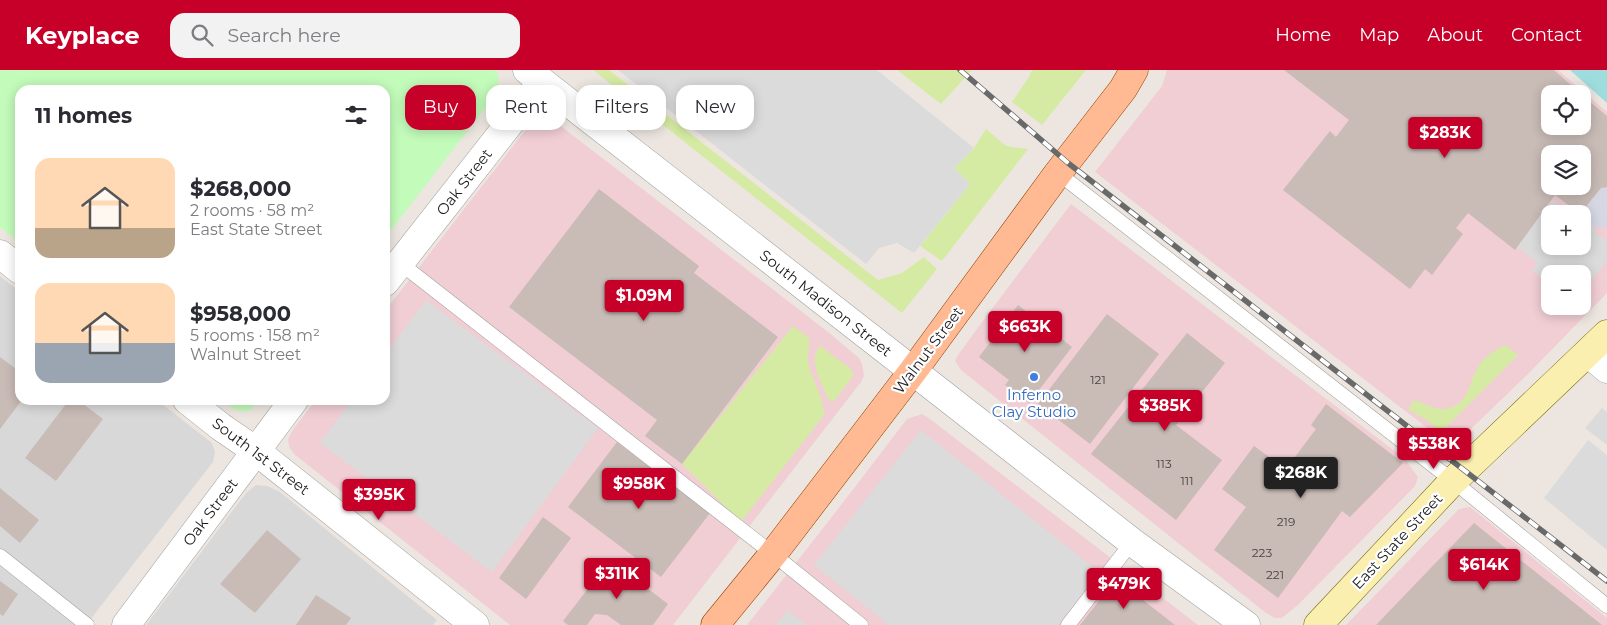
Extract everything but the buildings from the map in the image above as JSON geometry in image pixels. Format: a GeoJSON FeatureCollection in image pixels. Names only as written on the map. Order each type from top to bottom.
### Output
{"type":"FeatureCollection","features":[{"type":"Feature","properties":{"kind":"main road","name":"Walnut Street"},"geometry":{"type":"LineString","coordinates":[[715,625],[773,554],[913,371],[1058,173],[1123,90],[1134,70]]}},
{"type":"Feature","properties":{"kind":"main road","name":"East State Street"},"geometry":{"type":"LineString","coordinates":[[1318,625],[1453,481],[1597,361],[1607,334]]}},
{"type":"Feature","properties":{"kind":"street","name":"Oak Street"},"geometry":{"type":"LineString","coordinates":[[393,273],[535,76]]}},
{"type":"Feature","properties":{"kind":"street","name":"South Madison Street"},"geometry":{"type":"LineString","coordinates":[[535,76],[1132,542],[1246,625]]}},
{"type":"Feature","properties":{"kind":"street"},"geometry":{"type":"LineString","coordinates":[[0,254],[15,266]]}},
{"type":"Feature","properties":{"kind":"street","name":"South 1st Street"},"geometry":{"type":"LineString","coordinates":[[193,405],[256,451],[475,625]]}},
{"type":"Feature","properties":{"kind":"street","name":"Oak Street"},"geometry":{"type":"LineString","coordinates":[[126,625],[290,405]]}},
{"type":"Feature","properties":{"kind":"lane"},"geometry":{"type":"LineString","coordinates":[[1058,173],[1453,481],[1607,606]]}},
{"type":"Feature","properties":{"kind":"lane"},"geometry":{"type":"LineString","coordinates":[[393,273],[773,554],[861,625]]}},
{"type":"Feature","properties":{"kind":"lane"},"geometry":{"type":"LineString","coordinates":[[1068,625],[1132,542]]}},
{"type":"Feature","properties":{"kind":"lane"},"geometry":{"type":"LineString","coordinates":[[0,556],[87,625]]}},
{"type":"Feature","properties":{"kind":"shaded area"},"geometry":{"type":"Polygon","coordinates":[[[618,70],[877,70],[974,148],[954,168],[970,184],[914,253],[897,243],[879,248],[866,264],[695,130],[754,130],[754,85],[676,85],[676,115],[666,108],[666,85],[637,85],[618,70]]]}},
{"type":"Feature","properties":{"kind":"shaded area"},"geometry":{"type":"Polygon","coordinates":[[[1167,70],[1558,70],[1576,85],[1541,85],[1541,135],[1591,135],[1591,98],[1607,112],[1607,293],[1591,309],[1591,265],[1541,265],[1541,315],[1586,315],[1452,447],[1095,172],[1162,86],[1167,70]]]}},
{"type":"Feature","properties":{"kind":"shaded area"},"geometry":{"type":"Polygon","coordinates":[[[526,130],[566,130],[828,332],[859,358],[864,376],[673,625],[510,625],[294,454],[289,446],[288,439],[294,428],[312,405],[390,405],[390,305],[526,130]]]}},
{"type":"Feature","properties":{"kind":"shaded area"},"geometry":{"type":"Polygon","coordinates":[[[1607,187],[1607,227],[1595,227],[1591,224],[1591,205],[1587,205],[1601,188],[1607,187]]]}},
{"type":"Feature","properties":{"kind":"shaded area"},"geometry":{"type":"Polygon","coordinates":[[[1552,200],[1558,205],[1548,205],[1552,200]]]}},
{"type":"Feature","properties":{"kind":"shaded area"},"geometry":{"type":"Polygon","coordinates":[[[1071,204],[1405,459],[1418,477],[1415,486],[1298,605],[1282,618],[1275,618],[1266,613],[961,370],[955,361],[1071,204]]]}},
{"type":"Feature","properties":{"kind":"shaded area"},"geometry":{"type":"Polygon","coordinates":[[[1541,215],[1541,255],[1591,255],[1591,224],[1595,227],[1595,233],[1607,241],[1607,261],[1591,281],[1591,265],[1541,265],[1541,277],[1532,270],[1538,263],[1517,247],[1541,215]]]}},
{"type":"Feature","properties":{"kind":"shaded area"},"geometry":{"type":"Polygon","coordinates":[[[0,276],[15,288],[15,405],[163,405],[212,443],[215,452],[213,462],[86,625],[0,625],[0,276]]]}},
{"type":"Feature","properties":{"kind":"shaded area"},"geometry":{"type":"Polygon","coordinates":[[[426,300],[598,428],[492,572],[320,443],[348,405],[390,405],[390,348],[426,300]]]}},
{"type":"Feature","properties":{"kind":"shaded area"},"geometry":{"type":"Polygon","coordinates":[[[1602,408],[1607,412],[1607,445],[1585,428],[1602,408]]]}},
{"type":"Feature","properties":{"kind":"shaded area"},"geometry":{"type":"Polygon","coordinates":[[[922,414],[1198,625],[747,625],[907,419],[922,414]]]}},
{"type":"Feature","properties":{"kind":"shaded area"},"geometry":{"type":"Polygon","coordinates":[[[921,430],[1100,573],[1058,625],[889,625],[814,565],[921,430]]]}},
{"type":"Feature","properties":{"kind":"shaded area"},"geometry":{"type":"Polygon","coordinates":[[[1588,440],[1607,455],[1607,550],[1544,498],[1588,440]]]}},
{"type":"Feature","properties":{"kind":"shaded area"},"geometry":{"type":"Polygon","coordinates":[[[256,485],[267,486],[280,492],[437,620],[433,625],[146,625],[246,493],[256,485]]]}},
{"type":"Feature","properties":{"kind":"shaded area"},"geometry":{"type":"Polygon","coordinates":[[[1470,507],[1607,618],[1607,625],[1346,625],[1459,509],[1470,507]]]}},
{"type":"Feature","properties":{"kind":"shaded area"},"geometry":{"type":"Polygon","coordinates":[[[788,610],[807,625],[776,625],[788,610]]]}},
{"type":"Feature","properties":{"kind":"green space"},"geometry":{"type":"Polygon","coordinates":[[[0,70],[496,70],[498,85],[486,85],[486,107],[476,120],[476,85],[405,85],[405,130],[468,130],[390,232],[390,85],[15,85],[15,239],[0,227],[0,70]]]}},
{"type":"Feature","properties":{"kind":"green space"},"geometry":{"type":"Polygon","coordinates":[[[593,70],[609,70],[628,85],[612,85],[593,70]]]}},
{"type":"Feature","properties":{"kind":"green space"},"geometry":{"type":"Polygon","coordinates":[[[897,70],[972,70],[941,104],[897,70]]]}},
{"type":"Feature","properties":{"kind":"green space"},"geometry":{"type":"Polygon","coordinates":[[[1032,70],[1086,70],[1042,125],[1012,102],[1032,70]]]}},
{"type":"Feature","properties":{"kind":"green space"},"geometry":{"type":"Polygon","coordinates":[[[666,114],[676,122],[676,130],[686,130],[878,280],[902,273],[924,257],[937,269],[902,313],[666,127],[666,114]]]}},
{"type":"Feature","properties":{"kind":"green space"},"geometry":{"type":"Polygon","coordinates":[[[986,129],[1006,146],[1028,149],[942,261],[920,246],[970,184],[954,168],[974,148],[986,129]]]}},
{"type":"Feature","properties":{"kind":"green space"},"geometry":{"type":"Polygon","coordinates":[[[793,326],[809,338],[808,362],[822,401],[824,415],[741,522],[682,464],[793,326]]]}},
{"type":"Feature","properties":{"kind":"green space"},"geometry":{"type":"Polygon","coordinates":[[[1505,345],[1518,355],[1441,432],[1427,420],[1409,410],[1412,402],[1416,401],[1442,409],[1458,404],[1463,400],[1480,363],[1505,345]]]}},
{"type":"Feature","properties":{"kind":"green space"},"geometry":{"type":"Polygon","coordinates":[[[820,346],[851,369],[853,376],[834,401],[829,401],[817,374],[815,359],[816,352],[820,346]]]}},
{"type":"Feature","properties":{"kind":"green space"},"geometry":{"type":"Polygon","coordinates":[[[228,405],[256,405],[245,411],[232,408],[228,405]]]}},
{"type":"Feature","properties":{"kind":"water"},"geometry":{"type":"Polygon","coordinates":[[[1570,70],[1607,70],[1607,103],[1591,89],[1591,85],[1587,85],[1570,70]]]}},
{"type":"Feature","properties":{"kind":"railway"},"geometry":{"type":"LineString","coordinates":[[960,70],[1068,163],[1607,581]]}},
{"type":"Feature","properties":{"kind":"place","name":"Inferno Clay Studio"},"geometry":{"type":"Point","coordinates":[1034,377]}}]}
